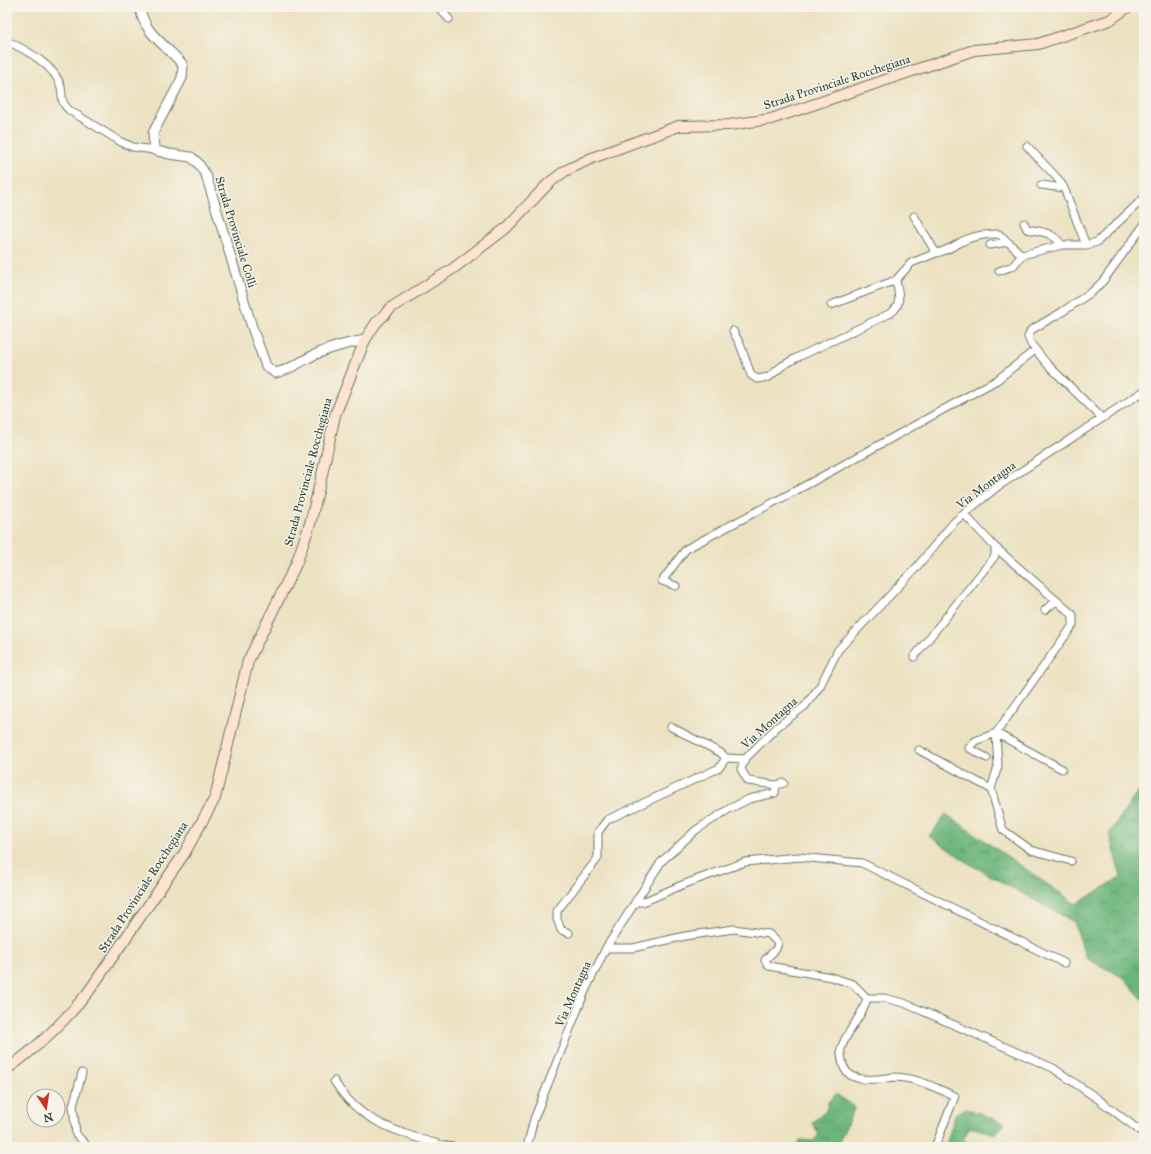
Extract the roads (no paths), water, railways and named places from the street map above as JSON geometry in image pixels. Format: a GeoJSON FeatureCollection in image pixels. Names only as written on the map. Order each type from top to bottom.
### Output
{"type":"FeatureCollection","features":[{"type":"Feature","properties":{"kind":"main road","name":"Strada Provinciale Rocchegiana"},"geometry":{"type":"LineString","coordinates":[[7,1069],[72,1013],[89,991],[184,854],[215,798],[248,661],[296,564],[310,524],[335,415],[364,340],[376,323],[392,307],[454,268],[505,229],[549,183],[564,171],[586,162],[679,126],[728,125],[771,119],[974,50],[1038,44],[1110,20],[1128,7]]}},
{"type":"Feature","properties":{"kind":"street"},"geometry":{"type":"LineString","coordinates":[[7,41],[43,63],[51,70],[61,87],[64,105],[69,110],[121,142],[133,147],[154,150],[153,133],[182,78],[183,65],[176,56],[147,29],[141,15],[140,7]]}},
{"type":"Feature","properties":{"kind":"street"},"geometry":{"type":"LineString","coordinates":[[438,7],[449,19]]}},
{"type":"Feature","properties":{"kind":"street"},"geometry":{"type":"LineString","coordinates":[[1027,146],[1058,179],[1064,188],[1086,245]]}},
{"type":"Feature","properties":{"kind":"street","name":"Strada Provinciale Colli"},"geometry":{"type":"LineString","coordinates":[[154,150],[191,157],[198,163],[206,175],[252,327],[266,366],[275,373],[286,371],[314,355],[346,343],[364,340]]}},
{"type":"Feature","properties":{"kind":"street"},"geometry":{"type":"LineString","coordinates":[[1041,185],[1064,188]]}},
{"type":"Feature","properties":{"kind":"street"},"geometry":{"type":"LineString","coordinates":[[999,271],[1013,266],[1022,255],[1062,245],[1086,245],[1097,242],[1144,198]]}},
{"type":"Feature","properties":{"kind":"street"},"geometry":{"type":"LineString","coordinates":[[914,216],[936,253]]}},
{"type":"Feature","properties":{"kind":"street"},"geometry":{"type":"LineString","coordinates":[[1024,223],[1027,229],[1048,232],[1057,238],[1062,245]]}},
{"type":"Feature","properties":{"kind":"street"},"geometry":{"type":"LineString","coordinates":[[1102,418],[1047,364],[1035,350],[1028,337],[1030,330],[1062,312],[1092,291],[1103,281],[1144,225]]}},
{"type":"Feature","properties":{"kind":"street"},"geometry":{"type":"LineString","coordinates":[[831,305],[896,280],[911,263],[936,253],[944,252],[966,240],[988,234],[1000,234],[1022,255]]}},
{"type":"Feature","properties":{"kind":"street"},"geometry":{"type":"LineString","coordinates":[[990,245],[1008,242]]}},
{"type":"Feature","properties":{"kind":"street"},"geometry":{"type":"LineString","coordinates":[[733,331],[740,344],[751,375],[757,379],[769,377],[782,366],[796,358],[891,313],[896,309],[899,303],[896,280]]}},
{"type":"Feature","properties":{"kind":"street"},"geometry":{"type":"LineString","coordinates":[[676,586],[662,581],[686,549],[810,483],[997,380],[1035,350]]}},
{"type":"Feature","properties":{"kind":"street","name":"Via Montagna"},"geometry":{"type":"LineString","coordinates":[[527,1147],[534,1119],[582,998],[606,948],[661,862],[696,830],[729,809],[749,799],[775,793],[776,785],[748,780],[741,769],[745,759],[777,727],[805,706],[820,686],[838,650],[915,568],[954,522],[997,487],[1102,418],[1143,394]]}},
{"type":"Feature","properties":{"kind":"street"},"geometry":{"type":"LineString","coordinates":[[964,514],[995,547],[1073,615],[1072,625],[996,733],[975,741],[969,748],[987,758]]}},
{"type":"Feature","properties":{"kind":"street"},"geometry":{"type":"LineString","coordinates":[[914,657],[995,556],[995,547]]}},
{"type":"Feature","properties":{"kind":"street"},"geometry":{"type":"LineString","coordinates":[[1045,610],[1056,601]]}},
{"type":"Feature","properties":{"kind":"street"},"geometry":{"type":"LineString","coordinates":[[672,727],[721,752],[726,758],[745,759]]}},
{"type":"Feature","properties":{"kind":"street"},"geometry":{"type":"LineString","coordinates":[[996,733],[1062,769]]}},
{"type":"Feature","properties":{"kind":"street"},"geometry":{"type":"LineString","coordinates":[[996,733],[998,766],[991,789],[1003,830],[1031,850],[1072,861]]}},
{"type":"Feature","properties":{"kind":"street"},"geometry":{"type":"LineString","coordinates":[[919,750],[991,789]]}},
{"type":"Feature","properties":{"kind":"street"},"geometry":{"type":"LineString","coordinates":[[569,933],[561,930],[557,919],[558,911],[598,858],[598,832],[607,820],[719,768],[726,758]]}},
{"type":"Feature","properties":{"kind":"street"},"geometry":{"type":"LineString","coordinates":[[776,785],[784,783]]}},
{"type":"Feature","properties":{"kind":"street"},"geometry":{"type":"LineString","coordinates":[[635,902],[643,902],[682,885],[746,862],[799,857],[862,863],[1064,963]]}},
{"type":"Feature","properties":{"kind":"street"},"geometry":{"type":"LineString","coordinates":[[606,948],[633,948],[685,936],[734,929],[769,934],[778,943],[776,949],[765,960],[769,966],[831,977],[853,984],[866,998],[884,998],[904,1003],[1053,1068],[1098,1099],[1144,1134]]}},
{"type":"Feature","properties":{"kind":"street"},"geometry":{"type":"LineString","coordinates":[[866,998],[865,1007],[849,1032],[841,1050],[843,1065],[848,1074],[859,1079],[876,1080],[896,1077],[912,1079],[955,1096],[935,1147]]}},
{"type":"Feature","properties":{"kind":"street"},"geometry":{"type":"LineString","coordinates":[[82,1074],[73,1106],[76,1134],[88,1147]]}},
{"type":"Feature","properties":{"kind":"street"},"geometry":{"type":"LineString","coordinates":[[334,1081],[341,1092],[364,1114],[419,1138],[453,1147]]}}]}
